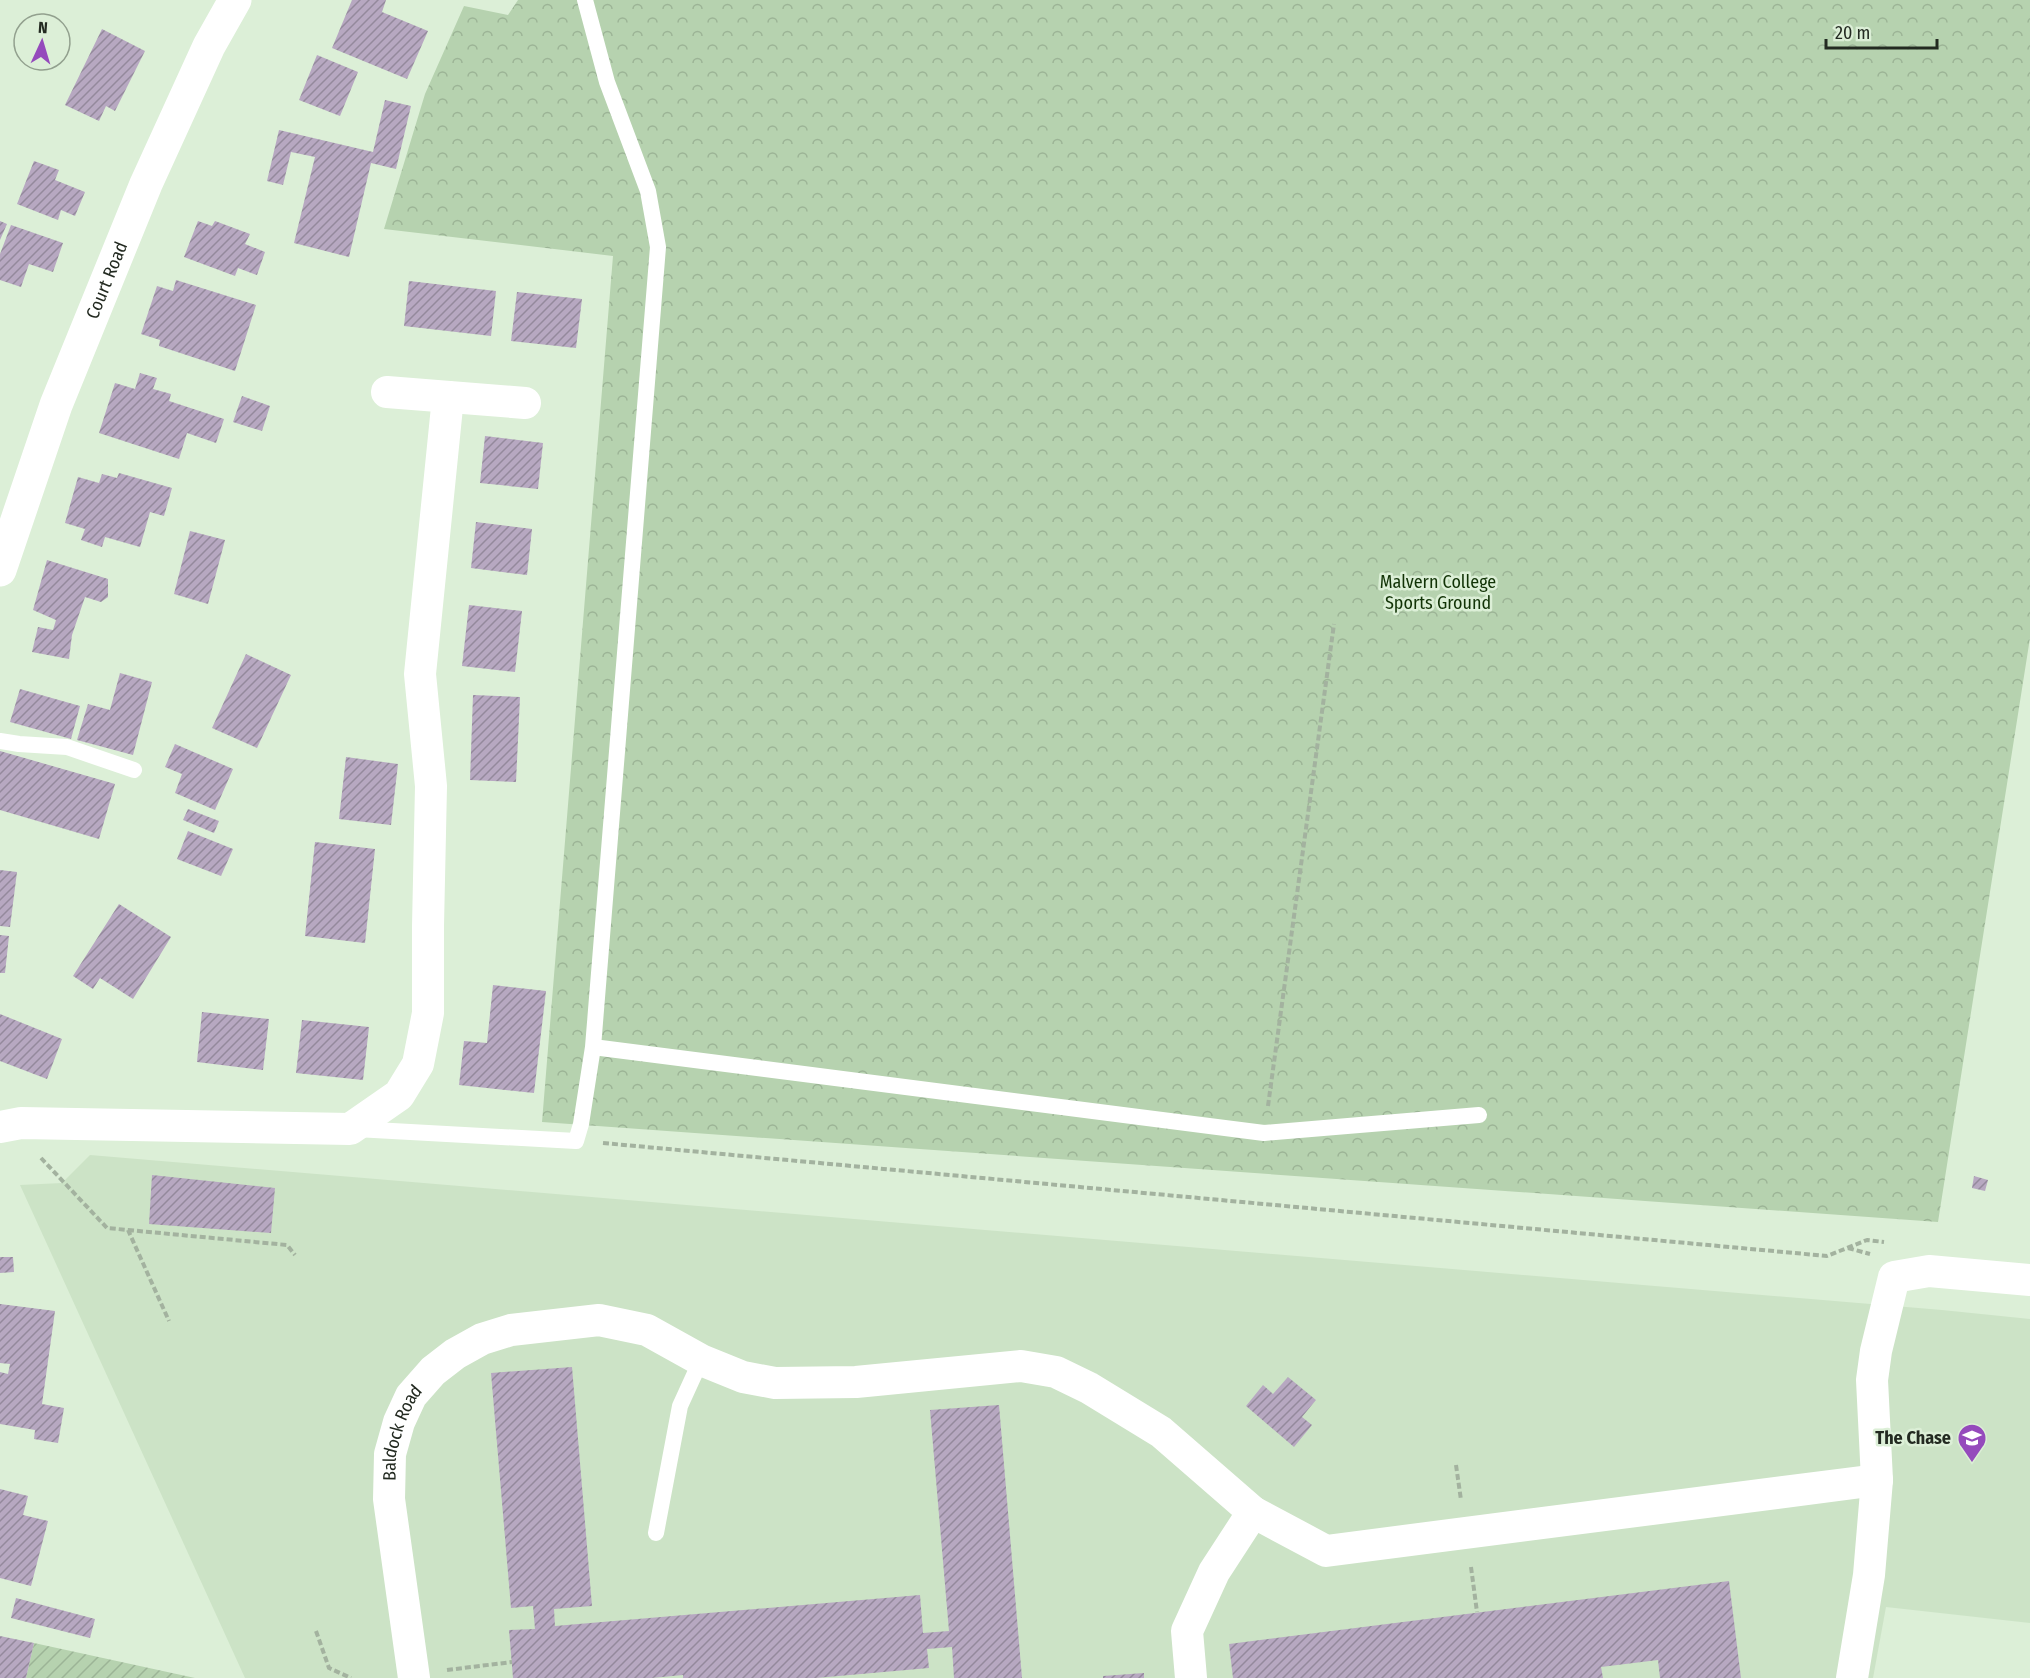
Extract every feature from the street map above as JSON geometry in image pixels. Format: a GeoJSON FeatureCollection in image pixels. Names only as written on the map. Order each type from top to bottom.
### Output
{"type":"FeatureCollection","features":[{"type":"Feature","properties":{"kind":"street","name":"Court Road"},"geometry":{"type":"LineString","coordinates":[[0,570],[9,513],[56,405],[146,184],[209,46],[235,0]]}},
{"type":"Feature","properties":{"kind":"street"},"geometry":{"type":"LineString","coordinates":[[387,392],[525,403]]}},
{"type":"Feature","properties":{"kind":"street"},"geometry":{"type":"LineString","coordinates":[[0,1127],[21,1123],[350,1129],[399,1095],[418,1064],[428,1013],[431,786],[420,674],[448,397]]}},
{"type":"Feature","properties":{"kind":"street"},"geometry":{"type":"LineString","coordinates":[[1852,1678],[1869,1575],[1877,1480],[1872,1380],[1876,1351],[1893,1277],[1929,1271],[2030,1280]]}},
{"type":"Feature","properties":{"kind":"street","name":"Baldock Road"},"geometry":{"type":"LineString","coordinates":[[414,1678],[389,1499],[390,1454],[399,1422],[411,1396],[433,1371],[455,1354],[482,1339],[511,1330],[599,1320],[647,1330],[700,1360],[743,1377],[775,1383],[856,1382],[1021,1366],[1056,1372],[1089,1388],[1161,1432],[1253,1512],[1326,1551],[1877,1480]]}},
{"type":"Feature","properties":{"kind":"street"},"geometry":{"type":"LineString","coordinates":[[1191,1678],[1187,1631],[1214,1572],[1253,1512]]}},
{"type":"Feature","properties":{"kind":"lane"},"geometry":{"type":"LineString","coordinates":[[350,1129],[576,1141],[581,1125],[593,1047],[658,247],[648,191],[607,82],[585,0]]}},
{"type":"Feature","properties":{"kind":"lane"},"geometry":{"type":"LineString","coordinates":[[0,741],[67,747],[134,770]]}},
{"type":"Feature","properties":{"kind":"lane"},"geometry":{"type":"LineString","coordinates":[[593,1047],[1264,1133],[1479,1115]]}},
{"type":"Feature","properties":{"kind":"lane"},"geometry":{"type":"LineString","coordinates":[[656,1533],[680,1406],[700,1360]]}},
{"type":"Feature","properties":{"kind":"path"},"geometry":{"type":"LineString","coordinates":[[1264,1133],[1334,624]]}},
{"type":"Feature","properties":{"kind":"path"},"geometry":{"type":"LineString","coordinates":[[576,1141],[1827,1256],[1847,1248]]}},
{"type":"Feature","properties":{"kind":"path"},"geometry":{"type":"LineString","coordinates":[[62,1182],[107,1228],[286,1245],[295,1256]]}},
{"type":"Feature","properties":{"kind":"path"},"geometry":{"type":"LineString","coordinates":[[128,1230],[169,1321]]}},
{"type":"Feature","properties":{"kind":"path"},"geometry":{"type":"LineString","coordinates":[[316,1631],[329,1668],[351,1678]]}},
{"type":"Feature","properties":{"kind":"shaded area"},"geometry":{"type":"Polygon","coordinates":[[[90,1155],[2030,1319],[2030,1623],[1886,1607],[1873,1678],[245,1678],[20,1185],[62,1183],[90,1155]]]}},
{"type":"Feature","properties":{"kind":"green space","name":"Malvern College Sports Ground"},"geometry":{"type":"Polygon","coordinates":[[[518,0],[2030,0],[2030,638],[1938,1222],[542,1122],[613,256],[384,229],[425,94],[464,6],[508,15],[518,0]]]}},
{"type":"Feature","properties":{"kind":"green space"},"geometry":{"type":"Polygon","coordinates":[[[34,1643],[195,1678],[26,1678],[34,1643]]]}},
{"type":"Feature","properties":{"kind":"building"},"geometry":{"type":"Polygon","coordinates":[[[352,0],[386,0],[382,12],[428,31],[407,79],[332,48],[352,0]]]}},
{"type":"Feature","properties":{"kind":"building"},"geometry":{"type":"Polygon","coordinates":[[[102,29],[145,51],[115,111],[106,106],[99,121],[65,105],[102,29]]]}},
{"type":"Feature","properties":{"kind":"building"},"geometry":{"type":"Polygon","coordinates":[[[317,55],[358,72],[340,116],[299,100],[317,55]]]}},
{"type":"Feature","properties":{"kind":"building"},"geometry":{"type":"Polygon","coordinates":[[[385,100],[411,106],[396,169],[371,163],[349,257],[294,243],[315,157],[291,152],[283,185],[267,181],[279,130],[373,152],[385,100]]]}},
{"type":"Feature","properties":{"kind":"building"},"geometry":{"type":"Polygon","coordinates":[[[34,161],[59,170],[55,180],[85,192],[75,216],[61,210],[58,220],[17,204],[34,161]]]}},
{"type":"Feature","properties":{"kind":"building"},"geometry":{"type":"Polygon","coordinates":[[[0,221],[7,224],[0,240],[0,221]]]}},
{"type":"Feature","properties":{"kind":"building"},"geometry":{"type":"Polygon","coordinates":[[[198,221],[212,226],[215,221],[250,234],[245,244],[265,252],[257,275],[238,268],[235,276],[184,257],[198,221]]]}},
{"type":"Feature","properties":{"kind":"building"},"geometry":{"type":"Polygon","coordinates":[[[11,225],[63,243],[53,272],[29,264],[21,287],[0,280],[0,254],[11,225]]]}},
{"type":"Feature","properties":{"kind":"building"},"geometry":{"type":"Polygon","coordinates":[[[176,280],[256,305],[235,371],[159,346],[160,340],[141,334],[157,286],[173,291],[176,280]]]}},
{"type":"Feature","properties":{"kind":"building"},"geometry":{"type":"Polygon","coordinates":[[[409,281],[496,291],[491,336],[404,326],[409,281]]]}},
{"type":"Feature","properties":{"kind":"building"},"geometry":{"type":"Polygon","coordinates":[[[517,292],[582,299],[576,348],[511,341],[517,292]]]}},
{"type":"Feature","properties":{"kind":"building"},"geometry":{"type":"Polygon","coordinates":[[[140,373],[157,378],[153,389],[171,394],[169,401],[224,419],[216,443],[187,433],[179,459],[99,433],[115,383],[135,389],[140,373]]]}},
{"type":"Feature","properties":{"kind":"building"},"geometry":{"type":"Polygon","coordinates":[[[242,396],[270,406],[262,431],[233,422],[242,396]]]}},
{"type":"Feature","properties":{"kind":"building"},"geometry":{"type":"Polygon","coordinates":[[[485,436],[543,443],[538,489],[480,483],[485,436]]]}},
{"type":"Feature","properties":{"kind":"building"},"geometry":{"type":"Polygon","coordinates":[[[119,473],[172,488],[164,516],[150,512],[140,547],[105,537],[102,547],[81,540],[85,529],[65,523],[78,477],[99,483],[102,474],[117,478],[119,473]]]}},
{"type":"Feature","properties":{"kind":"building"},"geometry":{"type":"Polygon","coordinates":[[[476,522],[532,529],[527,575],[471,568],[476,522]]]}},
{"type":"Feature","properties":{"kind":"building"},"geometry":{"type":"Polygon","coordinates":[[[190,531],[225,540],[208,604],[174,594],[190,531]]]}},
{"type":"Feature","properties":{"kind":"building"},"geometry":{"type":"Polygon","coordinates":[[[47,560],[108,579],[108,597],[101,602],[85,597],[72,635],[69,659],[32,652],[38,627],[53,630],[56,620],[33,610],[47,560]]]}},
{"type":"Feature","properties":{"kind":"building"},"geometry":{"type":"Polygon","coordinates":[[[469,605],[522,611],[515,672],[462,666],[469,605]]]}},
{"type":"Feature","properties":{"kind":"building"},"geometry":{"type":"Polygon","coordinates":[[[246,654],[291,675],[257,748],[212,728],[246,654]]]}},
{"type":"Feature","properties":{"kind":"building"},"geometry":{"type":"Polygon","coordinates":[[[120,673],[152,682],[133,755],[77,740],[88,704],[110,710],[120,673]]]}},
{"type":"Feature","properties":{"kind":"building"},"geometry":{"type":"Polygon","coordinates":[[[20,689],[80,706],[71,739],[10,722],[20,689]]]}},
{"type":"Feature","properties":{"kind":"building"},"geometry":{"type":"Polygon","coordinates":[[[473,695],[520,697],[516,782],[470,780],[473,695]]]}},
{"type":"Feature","properties":{"kind":"building"},"geometry":{"type":"Polygon","coordinates":[[[175,744],[233,769],[215,810],[175,793],[182,774],[165,767],[175,744]]]}},
{"type":"Feature","properties":{"kind":"building"},"geometry":{"type":"Polygon","coordinates":[[[0,751],[115,784],[99,839],[0,810],[0,751]]]}},
{"type":"Feature","properties":{"kind":"building"},"geometry":{"type":"Polygon","coordinates":[[[346,757],[398,764],[391,825],[339,819],[346,757]]]}},
{"type":"Feature","properties":{"kind":"building"},"geometry":{"type":"Polygon","coordinates":[[[188,809],[219,821],[214,833],[183,820],[188,809]]]}},
{"type":"Feature","properties":{"kind":"building"},"geometry":{"type":"Polygon","coordinates":[[[188,831],[233,849],[221,876],[177,859],[188,831]]]}},
{"type":"Feature","properties":{"kind":"building"},"geometry":{"type":"Polygon","coordinates":[[[315,842],[375,849],[365,943],[305,936],[315,842]]]}},
{"type":"Feature","properties":{"kind":"building"},"geometry":{"type":"Polygon","coordinates":[[[0,870],[17,872],[10,927],[0,926],[0,870]]]}},
{"type":"Feature","properties":{"kind":"building"},"geometry":{"type":"Polygon","coordinates":[[[119,904],[171,937],[133,999],[100,978],[93,989],[73,976],[119,904]]]}},
{"type":"Feature","properties":{"kind":"building"},"geometry":{"type":"Polygon","coordinates":[[[0,935],[9,936],[5,973],[0,973],[0,935]]]}},
{"type":"Feature","properties":{"kind":"building"},"geometry":{"type":"Polygon","coordinates":[[[493,985],[546,991],[534,1093],[459,1085],[464,1041],[487,1043],[493,985]]]}},
{"type":"Feature","properties":{"kind":"building"},"geometry":{"type":"Polygon","coordinates":[[[202,1012],[269,1019],[263,1070],[197,1062],[202,1012]]]}},
{"type":"Feature","properties":{"kind":"building"},"geometry":{"type":"Polygon","coordinates":[[[0,1014],[62,1039],[47,1079],[0,1061],[0,1014]]]}},
{"type":"Feature","properties":{"kind":"building"},"geometry":{"type":"Polygon","coordinates":[[[302,1020],[369,1027],[363,1080],[296,1073],[302,1020]]]}},
{"type":"Feature","properties":{"kind":"building"},"geometry":{"type":"Polygon","coordinates":[[[152,1175],[275,1188],[271,1233],[149,1224],[152,1175]]]}},
{"type":"Feature","properties":{"kind":"building"},"geometry":{"type":"Polygon","coordinates":[[[1974,1176],[1988,1180],[1985,1191],[1972,1188],[1974,1176]]]}},
{"type":"Feature","properties":{"kind":"building"},"geometry":{"type":"Polygon","coordinates":[[[0,1257],[13,1257],[14,1272],[0,1273],[0,1257]]]}},
{"type":"Feature","properties":{"kind":"building"},"geometry":{"type":"Polygon","coordinates":[[[0,1304],[55,1311],[42,1404],[64,1408],[58,1443],[34,1439],[35,1430],[0,1424],[0,1372],[8,1374],[10,1364],[0,1363],[0,1304]]]}},
{"type":"Feature","properties":{"kind":"building"},"geometry":{"type":"Polygon","coordinates":[[[572,1367],[592,1606],[554,1609],[555,1626],[920,1595],[923,1633],[949,1631],[930,1410],[999,1405],[1022,1678],[954,1678],[952,1647],[927,1649],[929,1668],[816,1678],[683,1678],[683,1675],[652,1678],[513,1678],[509,1630],[535,1629],[533,1606],[511,1608],[491,1373],[572,1367]]]}},
{"type":"Feature","properties":{"kind":"building"},"geometry":{"type":"Polygon","coordinates":[[[1288,1377],[1316,1400],[1302,1417],[1312,1425],[1294,1447],[1246,1406],[1263,1385],[1273,1394],[1288,1377]]]}},
{"type":"Feature","properties":{"kind":"building"},"geometry":{"type":"Polygon","coordinates":[[[0,1489],[28,1496],[23,1515],[48,1521],[31,1586],[0,1578],[0,1489]]]}},
{"type":"Feature","properties":{"kind":"building"},"geometry":{"type":"Polygon","coordinates":[[[1729,1581],[1741,1678],[1660,1678],[1658,1660],[1601,1667],[1603,1678],[1233,1678],[1229,1644],[1729,1581]]]}},
{"type":"Feature","properties":{"kind":"building"},"geometry":{"type":"Polygon","coordinates":[[[16,1598],[95,1619],[90,1638],[11,1618],[16,1598]]]}},
{"type":"Feature","properties":{"kind":"building"},"geometry":{"type":"Polygon","coordinates":[[[0,1636],[34,1643],[26,1678],[0,1678],[0,1636]]]}},
{"type":"Feature","properties":{"kind":"building"},"geometry":{"type":"Polygon","coordinates":[[[1144,1673],[1144,1678],[1103,1678],[1103,1676],[1144,1673]]]}},
{"type":"Feature","properties":{"kind":"place","name":"The Chase"},"geometry":{"type":"Point","coordinates":[1972,1464]}}]}
